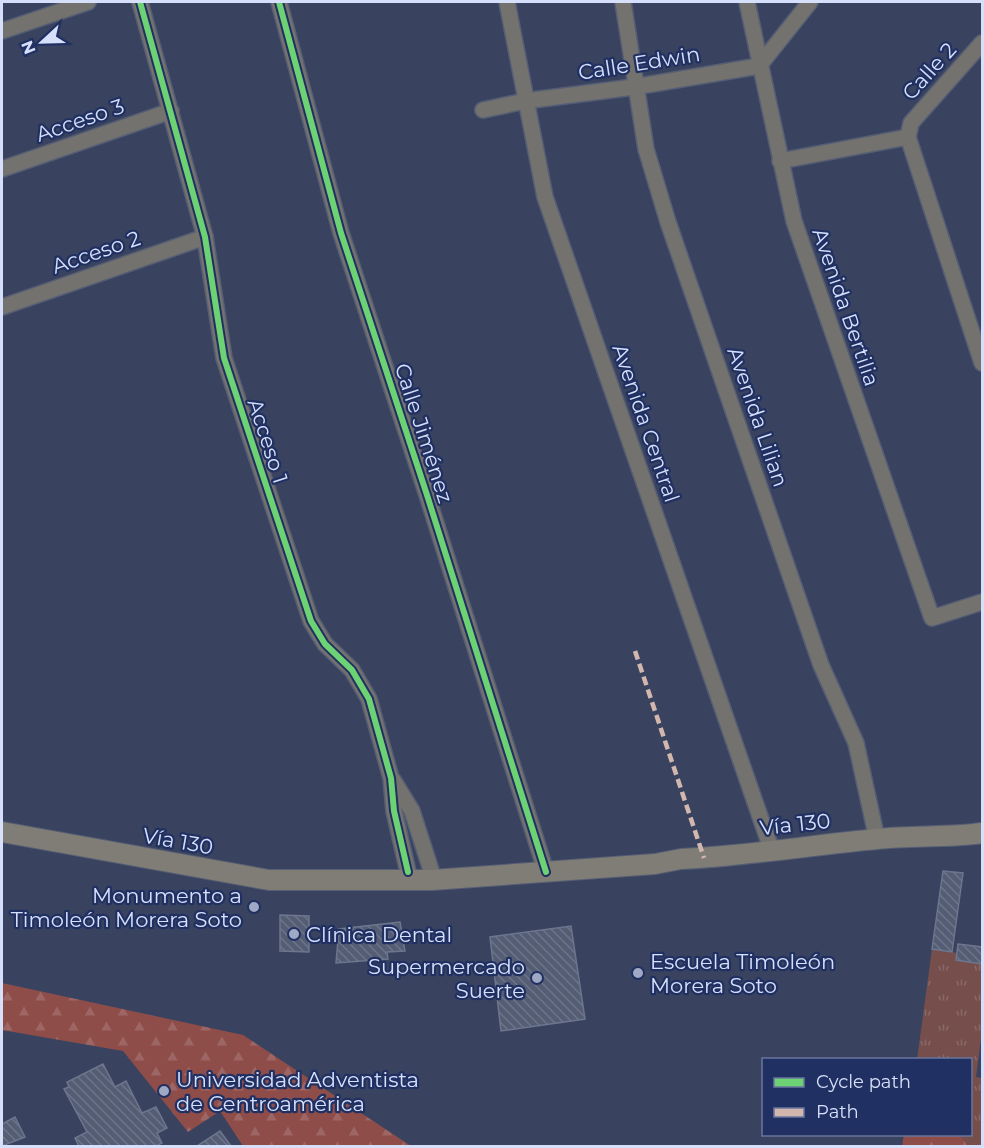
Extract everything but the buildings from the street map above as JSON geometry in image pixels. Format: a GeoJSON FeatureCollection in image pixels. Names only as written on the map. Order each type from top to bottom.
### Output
{"type":"FeatureCollection","features":[{"type":"Feature","properties":{"kind":"main road","name":"Vía 130"},"geometry":{"type":"LineString","coordinates":[[914,836],[982,819]]}},
{"type":"Feature","properties":{"kind":"main road","name":"Vía 130"},"geometry":{"type":"LineString","coordinates":[[2,832],[268,880],[432,880],[652,852],[681,859],[878,839],[914,836],[945,838],[982,833]]}},
{"type":"Feature","properties":{"kind":"main road","name":"Vía 130"},"geometry":{"type":"LineString","coordinates":[[347,879],[430,870],[545,867]]}},
{"type":"Feature","properties":{"kind":"street"},"geometry":{"type":"LineString","coordinates":[[2,31],[88,2]]}},
{"type":"Feature","properties":{"kind":"street","name":"Acceso 1"},"geometry":{"type":"LineString","coordinates":[[140,2],[205,237],[224,358],[311,621],[325,644],[352,670],[369,699],[391,778],[394,811],[408,872]]}},
{"type":"Feature","properties":{"kind":"street","name":"Calle Jiménez"},"geometry":{"type":"LineString","coordinates":[[279,2],[341,232],[545,867]]}},
{"type":"Feature","properties":{"kind":"street","name":"Avenida Central"},"geometry":{"type":"LineString","coordinates":[[507,2],[545,197],[772,851]]}},
{"type":"Feature","properties":{"kind":"street","name":"Avenida Lilian"},"geometry":{"type":"LineString","coordinates":[[623,2],[634,87],[646,149],[668,222],[821,665],[856,742],[878,839]]}},
{"type":"Feature","properties":{"kind":"street","name":"Avenida Bertilia"},"geometry":{"type":"LineString","coordinates":[[747,2],[794,221],[932,618],[982,603]]}},
{"type":"Feature","properties":{"kind":"street"},"geometry":{"type":"LineString","coordinates":[[759,66],[810,2]]}},
{"type":"Feature","properties":{"kind":"street","name":"Calle 2"},"geometry":{"type":"LineString","coordinates":[[908,136],[911,123],[982,43]]}},
{"type":"Feature","properties":{"kind":"street","name":"Calle Edwin"},"geometry":{"type":"LineString","coordinates":[[483,110],[525,101],[634,87],[759,66]]}},
{"type":"Feature","properties":{"kind":"street","name":"Acceso 3"},"geometry":{"type":"LineString","coordinates":[[2,169],[171,111]]}},
{"type":"Feature","properties":{"kind":"street"},"geometry":{"type":"LineString","coordinates":[[780,161],[908,136],[982,363]]}},
{"type":"Feature","properties":{"kind":"street","name":"Acceso 2"},"geometry":{"type":"LineString","coordinates":[[2,307],[205,237]]}},
{"type":"Feature","properties":{"kind":"street","name":"Acceso 1"},"geometry":{"type":"LineString","coordinates":[[391,778],[412,811],[430,870]]}},
{"type":"Feature","properties":{"kind":"green space"},"geometry":{"type":"Polygon","coordinates":[[[932,949],[957,953],[956,960],[982,964],[982,1031],[976,1077],[982,1078],[982,1146],[969,1146],[961,1136],[972,1136],[972,1058],[917,1058],[932,949]]]}},
{"type":"Feature","properties":{"kind":"green space"},"geometry":{"type":"Polygon","coordinates":[[[2,983],[243,1035],[411,1146],[243,1146],[220,1111],[188,1132],[123,1051],[2,1030],[2,983]]]}},
{"type":"Feature","properties":{"kind":"green space"},"geometry":{"type":"Polygon","coordinates":[[[904,1136],[961,1136],[969,1146],[902,1146],[904,1136]]]}},
{"type":"Feature","properties":{"kind":"marked path"},"geometry":{"type":"LineString","coordinates":[[635,651],[704,858]]}},
{"type":"Feature","properties":{"kind":"cycle path"},"geometry":{"type":"LineString","coordinates":[[140,2],[205,237],[224,358],[311,621],[325,644],[352,670],[369,699],[391,778],[394,811],[408,872]]}},
{"type":"Feature","properties":{"kind":"cycle path"},"geometry":{"type":"LineString","coordinates":[[279,2],[341,233],[427,495],[546,872]]}},
{"type":"Feature","properties":{"kind":"place","name":"Monumento a Timoleón Morera Soto"},"geometry":{"type":"Point","coordinates":[254,907]}},
{"type":"Feature","properties":{"kind":"place","name":"Clínica Dental"},"geometry":{"type":"Point","coordinates":[294,934]}},
{"type":"Feature","properties":{"kind":"place","name":"Escuela Timoleón Morera Soto"},"geometry":{"type":"Point","coordinates":[638,973]}},
{"type":"Feature","properties":{"kind":"place","name":"Supermercado Suerte"},"geometry":{"type":"Point","coordinates":[537,978]}},
{"type":"Feature","properties":{"kind":"place","name":"Universidad Adventista de Centroamérica"},"geometry":{"type":"Point","coordinates":[164,1091]}}]}
